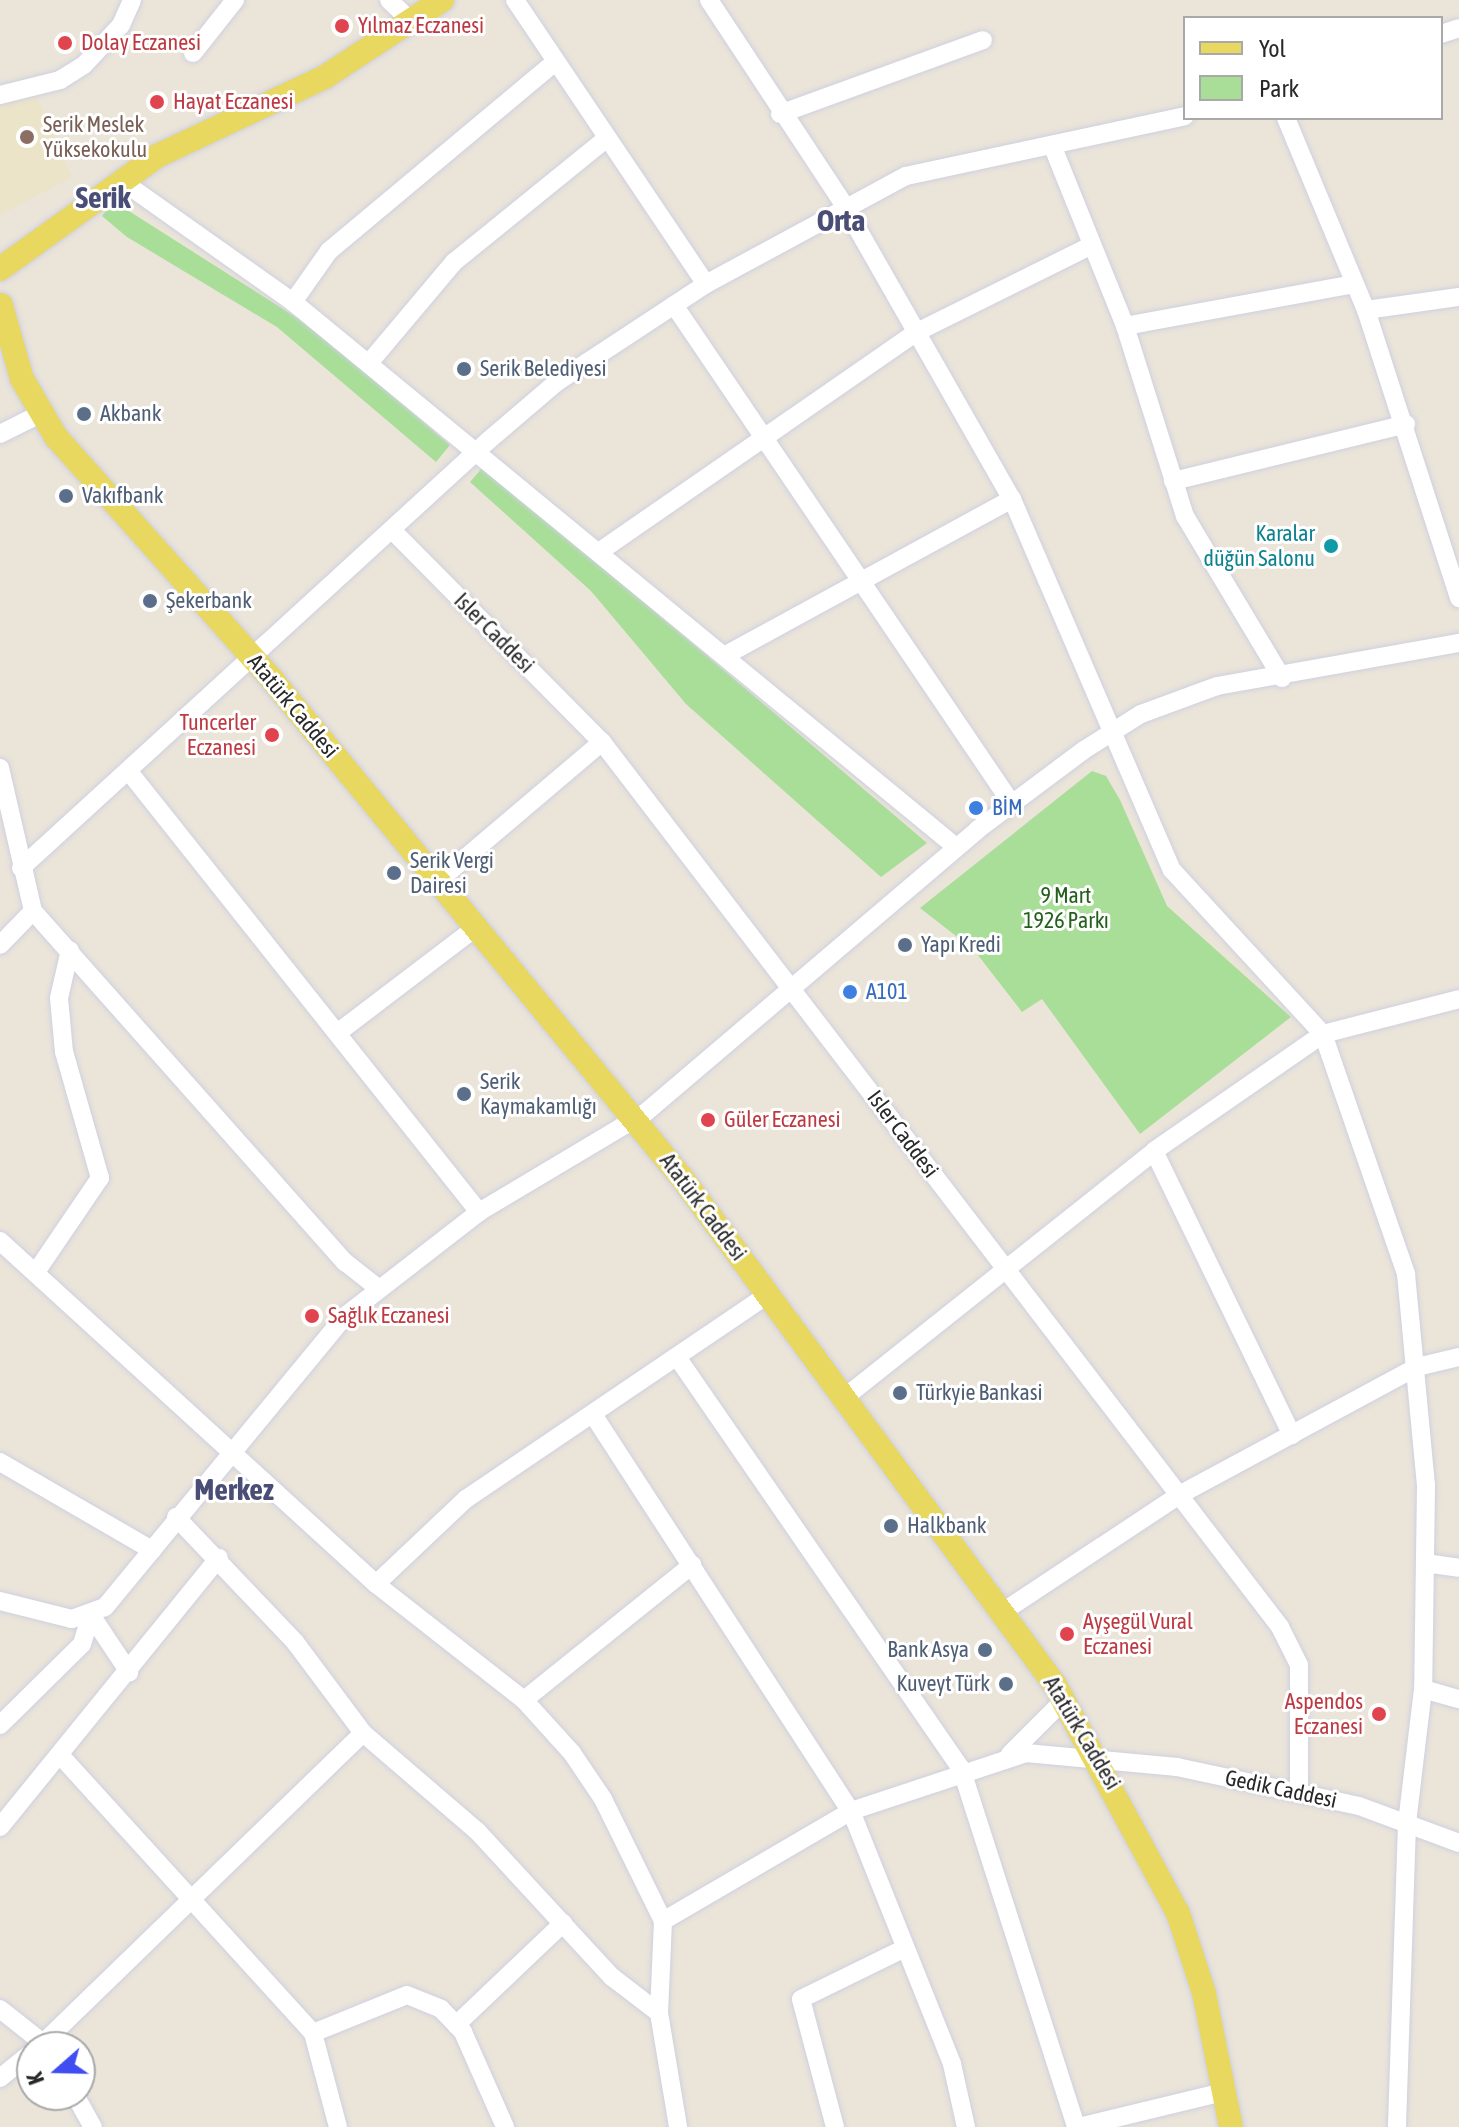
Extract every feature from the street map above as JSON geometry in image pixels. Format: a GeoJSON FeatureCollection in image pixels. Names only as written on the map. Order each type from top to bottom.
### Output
{"type":"FeatureCollection","features":[{"type":"Feature","properties":{"kind":"main road"},"geometry":{"type":"LineString","coordinates":[[0,269],[157,156],[325,77],[413,23],[442,0]]}},
{"type":"Feature","properties":{"kind":"main road","name":"Atatürk Caddesi"},"geometry":{"type":"LineString","coordinates":[[0,280],[0,305],[22,379],[40,414],[255,661],[478,926],[635,1119],[769,1294],[1064,1700],[1099,1758],[1178,1913],[1231,2127]]}},
{"type":"Feature","properties":{"kind":"main road","name":"Atatürk Caddesi"},"geometry":{"type":"LineString","coordinates":[[0,354],[22,379]]}},
{"type":"Feature","properties":{"kind":"street"},"geometry":{"type":"LineString","coordinates":[[0,95],[60,80],[84,65],[121,25],[132,0]]}},
{"type":"Feature","properties":{"kind":"street"},"geometry":{"type":"LineString","coordinates":[[193,53],[235,0]]}},
{"type":"Feature","properties":{"kind":"street"},"geometry":{"type":"LineString","coordinates":[[389,0],[413,23]]}},
{"type":"Feature","properties":{"kind":"street"},"geometry":{"type":"LineString","coordinates":[[515,0],[706,284]]}},
{"type":"Feature","properties":{"kind":"street"},"geometry":{"type":"LineString","coordinates":[[709,0],[780,114],[844,205],[1012,499],[1115,731],[1172,870],[1323,1034],[1406,1274],[1417,1367],[1425,1563],[1423,1689],[1407,1824],[1397,2127]]}},
{"type":"Feature","properties":{"kind":"street"},"geometry":{"type":"LineString","coordinates":[[780,114],[983,40]]}},
{"type":"Feature","properties":{"kind":"street"},"geometry":{"type":"LineString","coordinates":[[293,302],[329,251],[555,62]]}},
{"type":"Feature","properties":{"kind":"street"},"geometry":{"type":"LineString","coordinates":[[21,868],[255,661],[478,451],[557,382],[706,284],[844,205],[906,176],[1183,116]]}},
{"type":"Feature","properties":{"kind":"street"},"geometry":{"type":"LineString","coordinates":[[1287,120],[1366,310],[1406,424],[1459,598]]}},
{"type":"Feature","properties":{"kind":"street"},"geometry":{"type":"LineString","coordinates":[[369,363],[454,262],[607,138]]}},
{"type":"Feature","properties":{"kind":"street"},"geometry":{"type":"LineString","coordinates":[[1052,145],[1125,326],[1185,516],[1282,678]]}},
{"type":"Feature","properties":{"kind":"street"},"geometry":{"type":"LineString","coordinates":[[122,181],[293,302],[956,847]]}},
{"type":"Feature","properties":{"kind":"street"},"geometry":{"type":"LineString","coordinates":[[599,552],[917,332],[1092,245]]}},
{"type":"Feature","properties":{"kind":"street"},"geometry":{"type":"LineString","coordinates":[[1125,326],[1354,284]]}},
{"type":"Feature","properties":{"kind":"street"},"geometry":{"type":"LineString","coordinates":[[1366,310],[1459,297]]}},
{"type":"Feature","properties":{"kind":"street"},"geometry":{"type":"LineString","coordinates":[[674,305],[865,579],[1012,804]]}},
{"type":"Feature","properties":{"kind":"street"},"geometry":{"type":"LineString","coordinates":[[0,434],[40,414]]}},
{"type":"Feature","properties":{"kind":"street"},"geometry":{"type":"LineString","coordinates":[[1173,481],[1406,424]]}},
{"type":"Feature","properties":{"kind":"street"},"geometry":{"type":"LineString","coordinates":[[724,656],[1012,499]]}},
{"type":"Feature","properties":{"kind":"street","name":"Isler Caddesi"},"geometry":{"type":"LineString","coordinates":[[394,532],[602,742],[1280,1627],[1299,1665],[1299,1793]]}},
{"type":"Feature","properties":{"kind":"street"},"geometry":{"type":"LineString","coordinates":[[0,1725],[82,1644],[91,1615],[152,1550],[176,1517],[237,1455],[345,1316],[479,1212],[635,1119],[956,847],[1012,804],[1115,731],[1217,686],[1282,678],[1459,643]]}},
{"type":"Feature","properties":{"kind":"street"},"geometry":{"type":"LineString","coordinates":[[438,881],[602,742]]}},
{"type":"Feature","properties":{"kind":"street"},"geometry":{"type":"LineString","coordinates":[[0,768],[33,911],[335,1251],[378,1288]]}},
{"type":"Feature","properties":{"kind":"street"},"geometry":{"type":"LineString","coordinates":[[130,773],[340,1031],[479,1212]]}},
{"type":"Feature","properties":{"kind":"street"},"geometry":{"type":"LineString","coordinates":[[0,945],[33,911]]}},
{"type":"Feature","properties":{"kind":"street"},"geometry":{"type":"LineString","coordinates":[[340,1031],[478,926]]}},
{"type":"Feature","properties":{"kind":"street"},"geometry":{"type":"LineString","coordinates":[[36,1272],[100,1178],[64,1052],[59,998],[70,950]]}},
{"type":"Feature","properties":{"kind":"street"},"geometry":{"type":"LineString","coordinates":[[844,1398],[1008,1272],[1154,1151],[1323,1034],[1459,999]]}},
{"type":"Feature","properties":{"kind":"street"},"geometry":{"type":"LineString","coordinates":[[1154,1151],[1292,1435]]}},
{"type":"Feature","properties":{"kind":"street"},"geometry":{"type":"LineString","coordinates":[[0,1241],[376,1584],[524,1700],[603,1799],[663,1921],[659,2013],[678,2127]]}},
{"type":"Feature","properties":{"kind":"street"},"geometry":{"type":"LineString","coordinates":[[376,1584],[466,1499],[594,1416],[769,1294]]}},
{"type":"Feature","properties":{"kind":"street"},"geometry":{"type":"LineString","coordinates":[[677,1357],[961,1768],[1077,2127],[1110,2122],[1224,2092]]}},
{"type":"Feature","properties":{"kind":"street"},"geometry":{"type":"LineString","coordinates":[[1001,1613],[1181,1494],[1417,1367],[1459,1357]]}},
{"type":"Feature","properties":{"kind":"street"},"geometry":{"type":"LineString","coordinates":[[594,1416],[851,1811],[952,2064],[966,2127]]}},
{"type":"Feature","properties":{"kind":"street"},"geometry":{"type":"LineString","coordinates":[[0,1462],[152,1550]]}},
{"type":"Feature","properties":{"kind":"street"},"geometry":{"type":"LineString","coordinates":[[176,1517],[219,1558],[363,1733],[478,1832],[563,1923],[659,2013]]}},
{"type":"Feature","properties":{"kind":"street"},"geometry":{"type":"LineString","coordinates":[[0,1827],[219,1558]]}},
{"type":"Feature","properties":{"kind":"street"},"geometry":{"type":"LineString","coordinates":[[1425,1563],[1459,1568]]}},
{"type":"Feature","properties":{"kind":"street"},"geometry":{"type":"LineString","coordinates":[[524,1700],[692,1565]]}},
{"type":"Feature","properties":{"kind":"street"},"geometry":{"type":"LineString","coordinates":[[0,1601],[40,1614],[91,1615]]}},
{"type":"Feature","properties":{"kind":"street"},"geometry":{"type":"LineString","coordinates":[[91,1615],[129,1672]]}},
{"type":"Feature","properties":{"kind":"street"},"geometry":{"type":"LineString","coordinates":[[1423,1689],[1459,1699]]}},
{"type":"Feature","properties":{"kind":"street"},"geometry":{"type":"LineString","coordinates":[[663,1921],[851,1811],[961,1768],[1008,1755],[1064,1700]]}},
{"type":"Feature","properties":{"kind":"street"},"geometry":{"type":"LineString","coordinates":[[58,2031],[363,1733]]}},
{"type":"Feature","properties":{"kind":"street"},"geometry":{"type":"LineString","coordinates":[[60,1755],[313,2033],[338,2127]]}},
{"type":"Feature","properties":{"kind":"street","name":"Gedik Caddesi"},"geometry":{"type":"LineString","coordinates":[[1008,1755],[1099,1758],[1299,1793],[1407,1824],[1459,1843]]}},
{"type":"Feature","properties":{"kind":"street"},"geometry":{"type":"LineString","coordinates":[[456,2025],[563,1923]]}},
{"type":"Feature","properties":{"kind":"street"},"geometry":{"type":"LineString","coordinates":[[835,2127],[801,1999],[905,1948]]}},
{"type":"Feature","properties":{"kind":"street"},"geometry":{"type":"LineString","coordinates":[[313,2033],[407,1995],[441,2009],[456,2025],[505,2127]]}},
{"type":"Feature","properties":{"kind":"street"},"geometry":{"type":"LineString","coordinates":[[0,2009],[24,2031]]}},
{"type":"Feature","properties":{"kind":"street"},"geometry":{"type":"LineString","coordinates":[[0,2078],[16,2066]]}},
{"type":"Feature","properties":{"kind":"shaded area","name":"Serik Meslek Yüksekokulu"},"geometry":{"type":"Polygon","coordinates":[[[37,96],[72,177],[0,215],[0,97],[37,96]]]}},
{"type":"Feature","properties":{"kind":"green space"},"geometry":{"type":"Polygon","coordinates":[[[113,201],[310,326],[450,445],[436,462],[277,327],[127,237],[102,216],[113,201]]]}},
{"type":"Feature","properties":{"kind":"green space"},"geometry":{"type":"Polygon","coordinates":[[[484,466],[927,843],[881,877],[686,704],[591,591],[470,482],[484,466]]]}},
{"type":"Feature","properties":{"kind":"green space","name":"9 Mart 1926 Parkı"},"geometry":{"type":"Polygon","coordinates":[[[1092,771],[1106,776],[1120,800],[1167,906],[1291,1017],[1140,1134],[1042,999],[1022,1012],[974,950],[920,908],[1092,771]]]}},
{"type":"Feature","properties":{"kind":"place","name":"Yılmaz Eczanesi"},"geometry":{"type":"Point","coordinates":[342,26]}},
{"type":"Feature","properties":{"kind":"place","name":"Dolay Eczanesi"},"geometry":{"type":"Point","coordinates":[65,43]}},
{"type":"Feature","properties":{"kind":"place","name":"Hayat Eczanesi"},"geometry":{"type":"Point","coordinates":[157,102]}},
{"type":"Feature","properties":{"kind":"place","name":"Serik Meslek Yüksekokulu"},"geometry":{"type":"Point","coordinates":[27,137]}},
{"type":"Feature","properties":{"kind":"place","name":"Serik Belediyesi"},"geometry":{"type":"Point","coordinates":[464,369]}},
{"type":"Feature","properties":{"kind":"place","name":"Akbank"},"geometry":{"type":"Point","coordinates":[84,414]}},
{"type":"Feature","properties":{"kind":"place","name":"Vakıfbank"},"geometry":{"type":"Point","coordinates":[66,496]}},
{"type":"Feature","properties":{"kind":"place","name":"Karalar düğün Salonu"},"geometry":{"type":"Point","coordinates":[1331,546]}},
{"type":"Feature","properties":{"kind":"place","name":"Şekerbank"},"geometry":{"type":"Point","coordinates":[150,601]}},
{"type":"Feature","properties":{"kind":"place","name":"Tuncerler Eczanesi"},"geometry":{"type":"Point","coordinates":[272,735]}},
{"type":"Feature","properties":{"kind":"place","name":"BİM"},"geometry":{"type":"Point","coordinates":[976,808]}},
{"type":"Feature","properties":{"kind":"place","name":"Serik Vergi Dairesi"},"geometry":{"type":"Point","coordinates":[394,873]}},
{"type":"Feature","properties":{"kind":"place","name":"Yapı Kredi"},"geometry":{"type":"Point","coordinates":[905,945]}},
{"type":"Feature","properties":{"kind":"place","name":"A101"},"geometry":{"type":"Point","coordinates":[850,992]}},
{"type":"Feature","properties":{"kind":"place","name":"Serik Kaymakamlığı"},"geometry":{"type":"Point","coordinates":[464,1094]}},
{"type":"Feature","properties":{"kind":"place","name":"Güler Eczanesi"},"geometry":{"type":"Point","coordinates":[708,1120]}},
{"type":"Feature","properties":{"kind":"place","name":"Sağlık Eczanesi"},"geometry":{"type":"Point","coordinates":[312,1316]}},
{"type":"Feature","properties":{"kind":"place","name":"Türkyie Bankasi"},"geometry":{"type":"Point","coordinates":[900,1393]}},
{"type":"Feature","properties":{"kind":"place","name":"Halkbank"},"geometry":{"type":"Point","coordinates":[891,1526]}},
{"type":"Feature","properties":{"kind":"place","name":"Ayşegül Vural Eczanesi"},"geometry":{"type":"Point","coordinates":[1067,1634]}},
{"type":"Feature","properties":{"kind":"place","name":"Bank Asya"},"geometry":{"type":"Point","coordinates":[985,1650]}},
{"type":"Feature","properties":{"kind":"place","name":"Kuveyt Türk"},"geometry":{"type":"Point","coordinates":[1006,1684]}},
{"type":"Feature","properties":{"kind":"place","name":"Aspendos Eczanesi"},"geometry":{"type":"Point","coordinates":[1379,1714]}},
{"type":"Feature","properties":{"kind":"district","name":"Serik"},"geometry":{"type":"Point","coordinates":[103,197]}},
{"type":"Feature","properties":{"kind":"district","name":"Orta"},"geometry":{"type":"Point","coordinates":[841,220]}},
{"type":"Feature","properties":{"kind":"district","name":"Merkez"},"geometry":{"type":"Point","coordinates":[234,1489]}}]}
